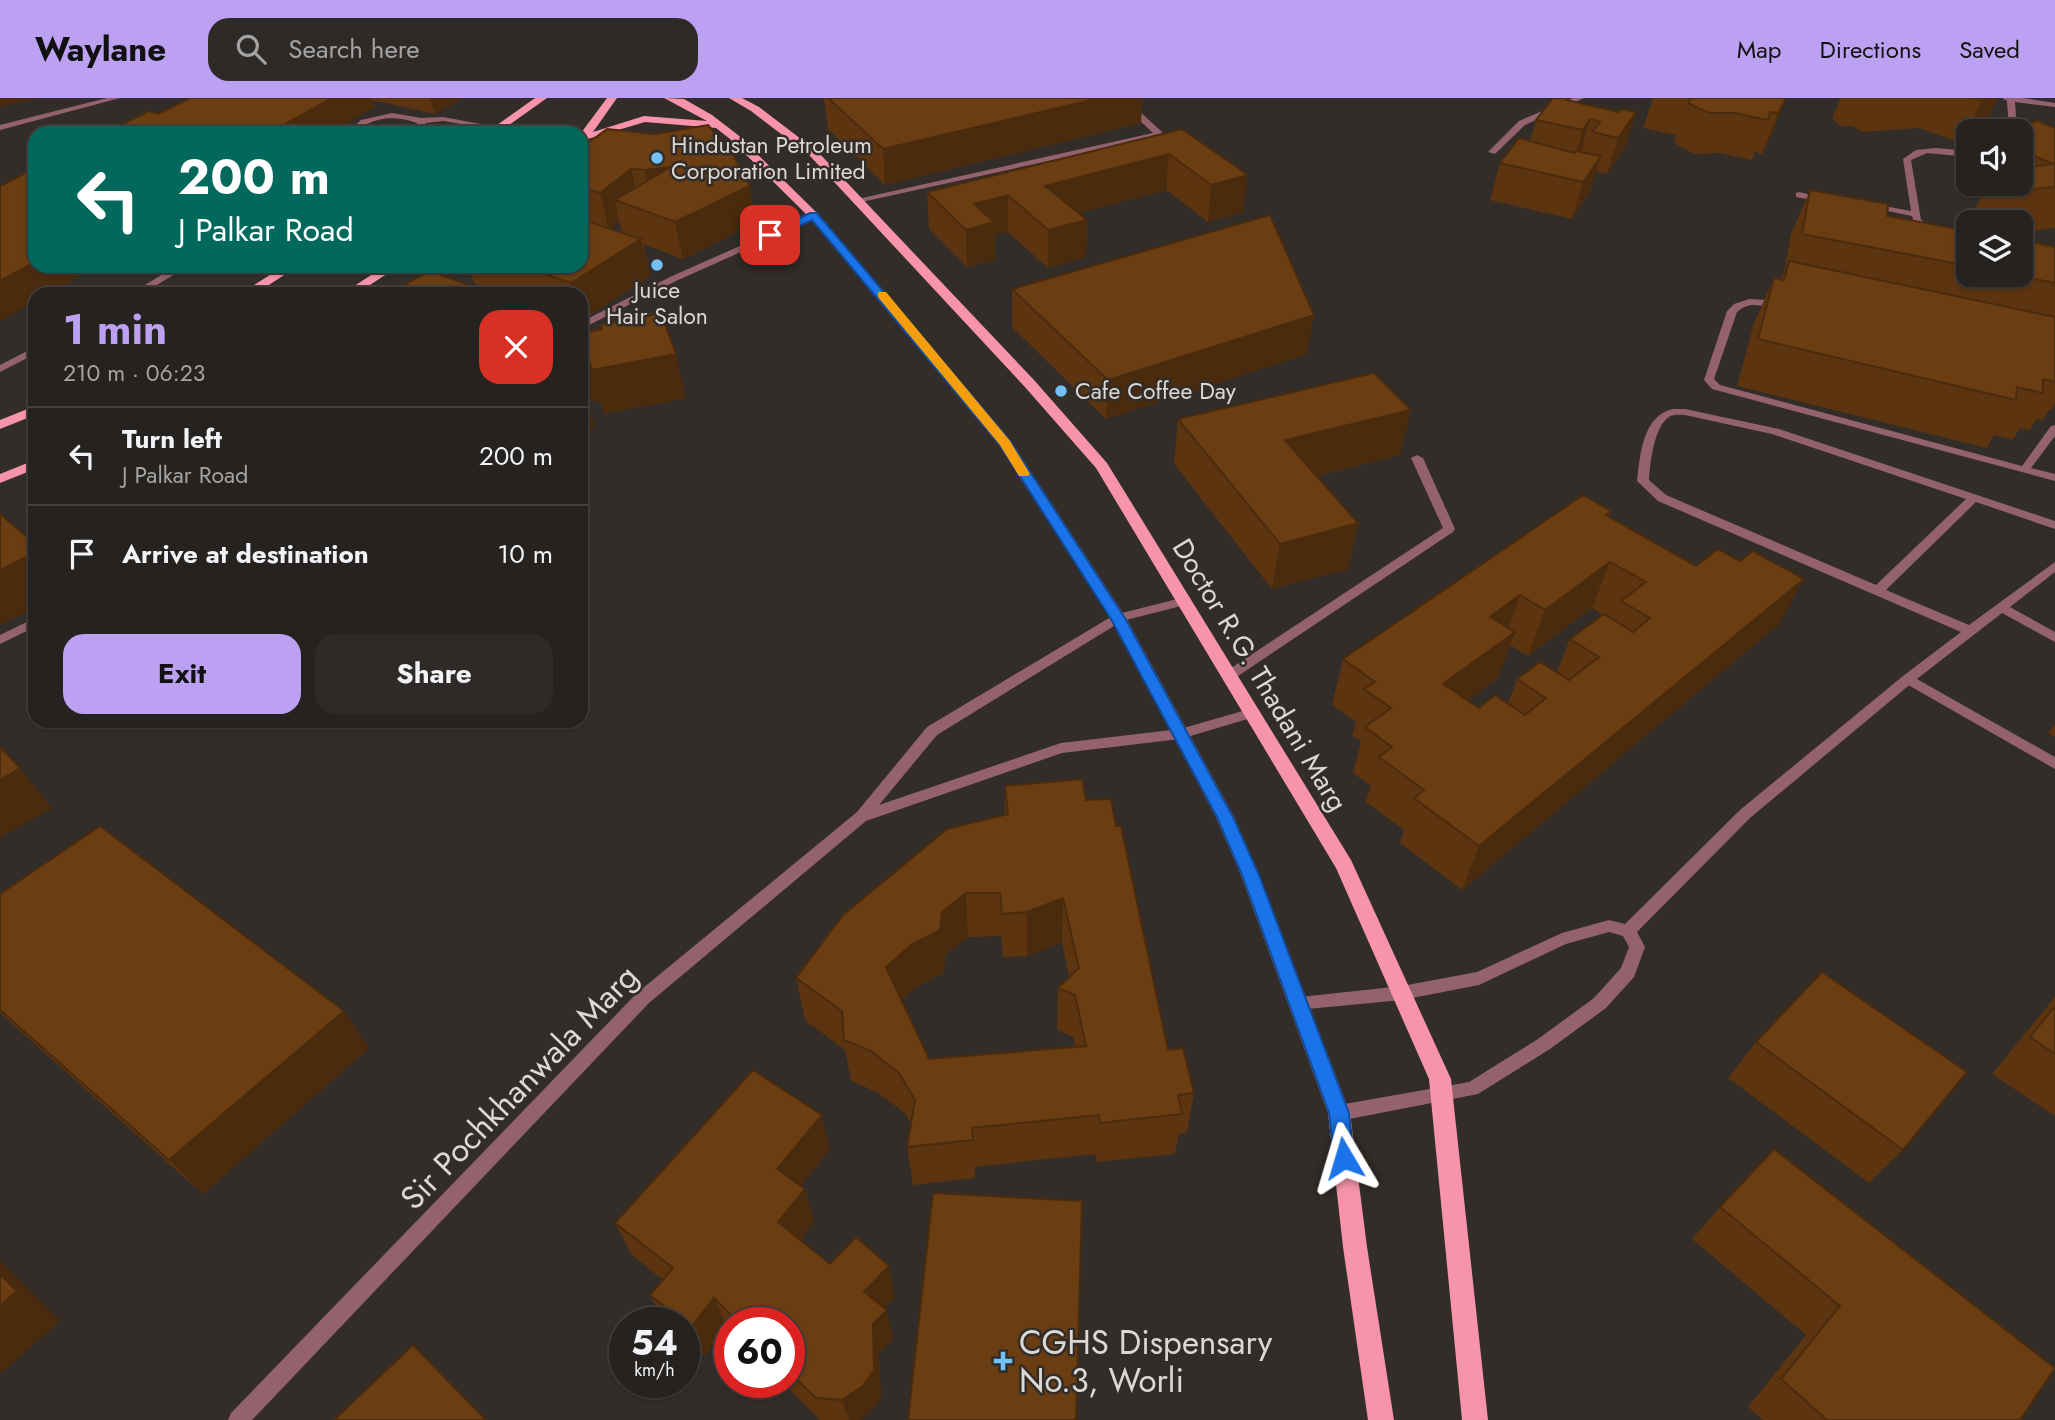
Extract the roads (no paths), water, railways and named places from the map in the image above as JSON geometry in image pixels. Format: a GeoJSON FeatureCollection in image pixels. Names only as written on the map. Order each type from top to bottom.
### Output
{"type":"FeatureCollection","features":[{"type":"Feature","properties":{"kind":"main road"},"geometry":{"type":"LineString","coordinates":[[502,126],[542,98]]}},
{"type":"Feature","properties":{"kind":"main road"},"geometry":{"type":"LineString","coordinates":[[588,136],[612,98]]}},
{"type":"Feature","properties":{"kind":"main road"},"geometry":{"type":"LineString","coordinates":[[669,98],[680,101],[726,134],[814,216],[1005,443],[1118,618],[1225,817],[1251,875],[1339,1113],[1355,1247],[1381,1420]]}},
{"type":"Feature","properties":{"kind":"main road","name":"Doctor R.G. Thadani Marg"},"geometry":{"type":"LineString","coordinates":[[734,98],[755,109],[814,154],[1029,383],[1102,466],[1344,865],[1440,1079],[1475,1420]]}},
{"type":"Feature","properties":{"kind":"main road"},"geometry":{"type":"LineString","coordinates":[[588,140],[644,119],[726,134]]}},
{"type":"Feature","properties":{"kind":"main road"},"geometry":{"type":"LineString","coordinates":[[258,287],[280,273]]}},
{"type":"Feature","properties":{"kind":"main road"},"geometry":{"type":"LineString","coordinates":[[359,287],[382,273]]}},
{"type":"Feature","properties":{"kind":"main road"},"geometry":{"type":"LineString","coordinates":[[0,425],[28,413]]}},
{"type":"Feature","properties":{"kind":"main road"},"geometry":{"type":"LineString","coordinates":[[0,479],[28,467]]}},
{"type":"Feature","properties":{"kind":"street"},"geometry":{"type":"LineString","coordinates":[[0,128],[116,98]]}},
{"type":"Feature","properties":{"kind":"street"},"geometry":{"type":"LineString","coordinates":[[857,200],[1158,134],[1120,98]]}},
{"type":"Feature","properties":{"kind":"street"},"geometry":{"type":"LineString","coordinates":[[1492,152],[1522,123],[1580,98]]}},
{"type":"Feature","properties":{"kind":"street"},"geometry":{"type":"LineString","coordinates":[[2012,119],[2009,98],[2055,105]]}},
{"type":"Feature","properties":{"kind":"street"},"geometry":{"type":"LineString","coordinates":[[356,126],[383,117],[411,117],[423,126]]}},
{"type":"Feature","properties":{"kind":"street"},"geometry":{"type":"LineString","coordinates":[[419,121],[443,119],[473,126]]}},
{"type":"Feature","properties":{"kind":"street"},"geometry":{"type":"LineString","coordinates":[[1956,153],[1938,151],[1911,155],[1907,159],[1916,221],[1927,228],[1956,234]]}},
{"type":"Feature","properties":{"kind":"street"},"geometry":{"type":"LineString","coordinates":[[1798,195],[1837,201]]}},
{"type":"Feature","properties":{"kind":"street"},"geometry":{"type":"LineString","coordinates":[[1863,205],[1915,214]]}},
{"type":"Feature","properties":{"kind":"street"},"geometry":{"type":"LineString","coordinates":[[588,322],[673,279],[814,216]]}},
{"type":"Feature","properties":{"kind":"street"},"geometry":{"type":"LineString","coordinates":[[147,287],[171,273]]}},
{"type":"Feature","properties":{"kind":"street"},"geometry":{"type":"LineString","coordinates":[[1800,309],[1760,301],[1738,303],[1732,311],[1709,380],[1716,387],[1728,392],[2055,478]]}},
{"type":"Feature","properties":{"kind":"street"},"geometry":{"type":"LineString","coordinates":[[0,369],[28,354]]}},
{"type":"Feature","properties":{"kind":"street"},"geometry":{"type":"LineString","coordinates":[[1971,631],[1662,498],[1643,481],[1644,458],[1660,417],[1670,412],[1685,412],[1775,431],[2055,525]]}},
{"type":"Feature","properties":{"kind":"street"},"geometry":{"type":"LineString","coordinates":[[2024,470],[2055,428]]}},
{"type":"Feature","properties":{"kind":"street"},"geometry":{"type":"LineString","coordinates":[[1230,676],[1449,529],[1417,457]]}},
{"type":"Feature","properties":{"kind":"street"},"geometry":{"type":"LineString","coordinates":[[1878,590],[1974,498]]}},
{"type":"Feature","properties":{"kind":"street"},"geometry":{"type":"LineString","coordinates":[[1628,931],[1745,814],[1908,679],[2055,566]]}},
{"type":"Feature","properties":{"kind":"street","name":"Sir Pochkhanwala Marg"},"geometry":{"type":"LineString","coordinates":[[237,1420],[643,998],[862,816],[932,731],[1118,618],[1185,601]]}},
{"type":"Feature","properties":{"kind":"street"},"geometry":{"type":"LineString","coordinates":[[2001,608],[2050,635],[2055,623]]}},
{"type":"Feature","properties":{"kind":"street"},"geometry":{"type":"LineString","coordinates":[[0,640],[28,626]]}},
{"type":"Feature","properties":{"kind":"street"},"geometry":{"type":"LineString","coordinates":[[1908,679],[2055,764]]}},
{"type":"Feature","properties":{"kind":"street","name":"Sir Pochkhanwala Marg"},"geometry":{"type":"LineString","coordinates":[[862,816],[1061,748],[1180,734],[1253,713]]}},
{"type":"Feature","properties":{"kind":"street"},"geometry":{"type":"LineString","coordinates":[[1297,1003],[1402,993],[1479,978],[1562,939],[1609,926],[1628,931],[1637,947],[1628,972],[1600,1003],[1544,1044],[1472,1089],[1339,1113]]}},
{"type":"Feature","properties":{"kind":"place","name":"Hindustan Petroleum Corporation Limited"},"geometry":{"type":"Point","coordinates":[657,158]}},
{"type":"Feature","properties":{"kind":"place","name":"Juice Hair Salon"},"geometry":{"type":"Point","coordinates":[657,265]}},
{"type":"Feature","properties":{"kind":"place","name":"Cafe Coffee Day"},"geometry":{"type":"Point","coordinates":[1061,391]}},
{"type":"Feature","properties":{"kind":"place","name":"CGHS Dispensary No.3, Worli"},"geometry":{"type":"Point","coordinates":[1003,1361]}}]}
